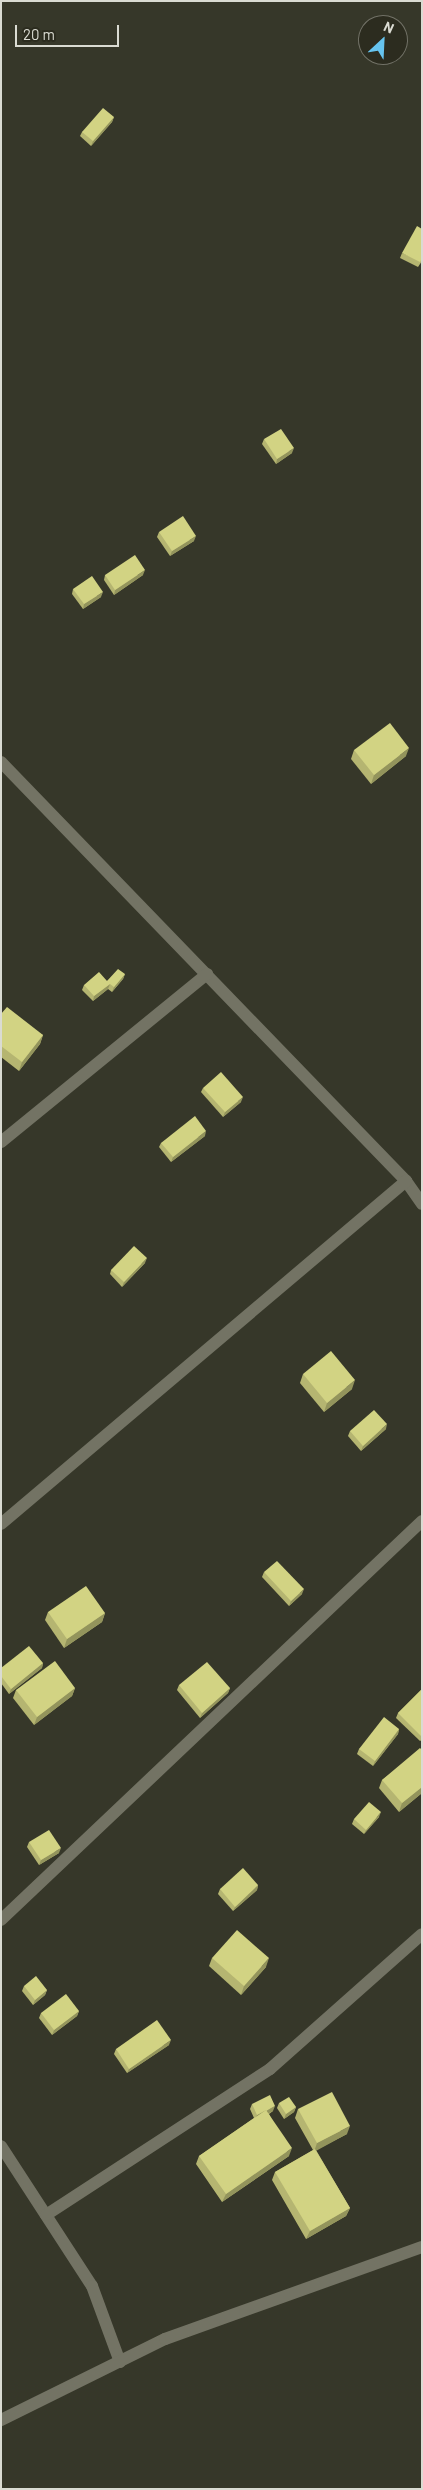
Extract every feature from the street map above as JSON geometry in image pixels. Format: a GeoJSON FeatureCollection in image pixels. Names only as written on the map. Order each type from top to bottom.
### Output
{"type":"FeatureCollection","features":[{"type":"Feature","properties":{"kind":"street"},"geometry":{"type":"LineString","coordinates":[[1,762],[406,1181],[422,1204]]}},
{"type":"Feature","properties":{"kind":"street"},"geometry":{"type":"LineString","coordinates":[[1,1142],[207,974]]}},
{"type":"Feature","properties":{"kind":"street"},"geometry":{"type":"LineString","coordinates":[[1,1524],[406,1181]]}},
{"type":"Feature","properties":{"kind":"street"},"geometry":{"type":"LineString","coordinates":[[1,1920],[422,1521]]}},
{"type":"Feature","properties":{"kind":"street"},"geometry":{"type":"LineString","coordinates":[[46,2215],[270,2069],[422,1934]]}},
{"type":"Feature","properties":{"kind":"street"},"geometry":{"type":"LineString","coordinates":[[1,2146],[92,2286],[120,2362]]}},
{"type":"Feature","properties":{"kind":"street"},"geometry":{"type":"LineString","coordinates":[[2,2418],[165,2340],[422,2248]]}},
{"type":"Feature","properties":{"kind":"building"},"geometry":{"type":"Polygon","coordinates":[[[103,108],[114,117],[93,141],[82,132],[103,108]]]}},
{"type":"Feature","properties":{"kind":"building"},"geometry":{"type":"Polygon","coordinates":[[[417,226],[422,229],[422,259],[420,262],[402,253],[417,226]]]}},
{"type":"Feature","properties":{"kind":"building"},"geometry":{"type":"Polygon","coordinates":[[[281,429],[294,448],[277,459],[264,439],[281,429]]]}},
{"type":"Feature","properties":{"kind":"building"},"geometry":{"type":"Polygon","coordinates":[[[183,516],[196,536],[172,551],[159,532],[183,516]]]}},
{"type":"Feature","properties":{"kind":"building"},"geometry":{"type":"Polygon","coordinates":[[[135,555],[145,570],[115,590],[105,575],[135,555]]]}},
{"type":"Feature","properties":{"kind":"building"},"geometry":{"type":"Polygon","coordinates":[[[92,576],[103,592],[84,604],[73,589],[92,576]]]}},
{"type":"Feature","properties":{"kind":"building"},"geometry":{"type":"Polygon","coordinates":[[[390,723],[409,748],[374,775],[354,750],[390,723]]]}},
{"type":"Feature","properties":{"kind":"building"},"geometry":{"type":"Polygon","coordinates":[[[118,969],[125,974],[114,987],[110,984],[94,996],[84,985],[99,972],[107,981],[118,969]]]}},
{"type":"Feature","properties":{"kind":"building"},"geometry":{"type":"Polygon","coordinates":[[[7,1007],[43,1035],[22,1062],[1,1046],[1,1014],[7,1007]]]}},
{"type":"Feature","properties":{"kind":"building"},"geometry":{"type":"Polygon","coordinates":[[[221,1072],[243,1097],[225,1112],[203,1088],[221,1072]]]}},
{"type":"Feature","properties":{"kind":"building"},"geometry":{"type":"Polygon","coordinates":[[[195,1116],[206,1131],[173,1157],[161,1143],[195,1116]]]}},
{"type":"Feature","properties":{"kind":"building"},"geometry":{"type":"Polygon","coordinates":[[[134,1246],[147,1258],[124,1282],[111,1270],[134,1246]]]}},
{"type":"Feature","properties":{"kind":"building"},"geometry":{"type":"Polygon","coordinates":[[[331,1351],[355,1380],[327,1403],[303,1374],[331,1351]]]}},
{"type":"Feature","properties":{"kind":"building"},"geometry":{"type":"Polygon","coordinates":[[[374,1410],[387,1424],[363,1446],[350,1431],[374,1410]]]}},
{"type":"Feature","properties":{"kind":"building"},"geometry":{"type":"Polygon","coordinates":[[[277,1561],[304,1589],[291,1601],[264,1572],[277,1561]]]}},
{"type":"Feature","properties":{"kind":"building"},"geometry":{"type":"Polygon","coordinates":[[[86,1586],[105,1613],[67,1639],[48,1612],[86,1586]]]}},
{"type":"Feature","properties":{"kind":"building"},"geometry":{"type":"Polygon","coordinates":[[[29,1646],[43,1663],[11,1689],[1,1676],[1,1668],[29,1646]]]}},
{"type":"Feature","properties":{"kind":"building"},"geometry":{"type":"Polygon","coordinates":[[[55,1661],[75,1688],[37,1717],[16,1690],[55,1661]]]}},
{"type":"Feature","properties":{"kind":"building"},"geometry":{"type":"Polygon","coordinates":[[[207,1662],[230,1688],[202,1713],[179,1685],[207,1662]]]}},
{"type":"Feature","properties":{"kind":"building"},"geometry":{"type":"Polygon","coordinates":[[[422,1689],[422,1737],[398,1713],[422,1689]]]}},
{"type":"Feature","properties":{"kind":"building"},"geometry":{"type":"Polygon","coordinates":[[[384,1717],[399,1729],[375,1761],[359,1749],[384,1717]]]}},
{"type":"Feature","properties":{"kind":"building"},"geometry":{"type":"Polygon","coordinates":[[[420,1748],[422,1750],[422,1787],[402,1803],[382,1780],[420,1748]]]}},
{"type":"Feature","properties":{"kind":"building"},"geometry":{"type":"Polygon","coordinates":[[[369,1802],[381,1812],[366,1830],[354,1819],[369,1802]]]}},
{"type":"Feature","properties":{"kind":"building"},"geometry":{"type":"Polygon","coordinates":[[[49,1830],[61,1848],[41,1860],[29,1842],[49,1830]]]}},
{"type":"Feature","properties":{"kind":"building"},"geometry":{"type":"Polygon","coordinates":[[[243,1868],[258,1885],[235,1907],[220,1889],[243,1868]]]}},
{"type":"Feature","properties":{"kind":"building"},"geometry":{"type":"Polygon","coordinates":[[[237,1930],[269,1958],[244,1986],[212,1958],[237,1930]]]}},
{"type":"Feature","properties":{"kind":"building"},"geometry":{"type":"Polygon","coordinates":[[[36,1976],[47,1990],[35,2000],[24,1986],[36,1976]]]}},
{"type":"Feature","properties":{"kind":"building"},"geometry":{"type":"Polygon","coordinates":[[[66,1994],[79,2011],[54,2030],[41,2013],[66,1994]]]}},
{"type":"Feature","properties":{"kind":"building"},"geometry":{"type":"Polygon","coordinates":[[[157,2020],[171,2040],[129,2069],[116,2049],[157,2020]]]}},
{"type":"Feature","properties":{"kind":"building"},"geometry":{"type":"Polygon","coordinates":[[[332,2092],[350,2126],[317,2143],[298,2109],[332,2092]]]}},
{"type":"Feature","properties":{"kind":"building"},"geometry":{"type":"Polygon","coordinates":[[[270,2095],[275,2106],[257,2115],[252,2104],[270,2095]]]}},
{"type":"Feature","properties":{"kind":"building"},"geometry":{"type":"Polygon","coordinates":[[[289,2097],[296,2107],[286,2114],[279,2103],[289,2097]]]}},
{"type":"Feature","properties":{"kind":"building"},"geometry":{"type":"Polygon","coordinates":[[[266,2110],[292,2148],[226,2194],[199,2156],[266,2110]]]}},
{"type":"Feature","properties":{"kind":"building"},"geometry":{"type":"Polygon","coordinates":[[[315,2149],[350,2208],[310,2231],[275,2172],[315,2149]]]}}]}
